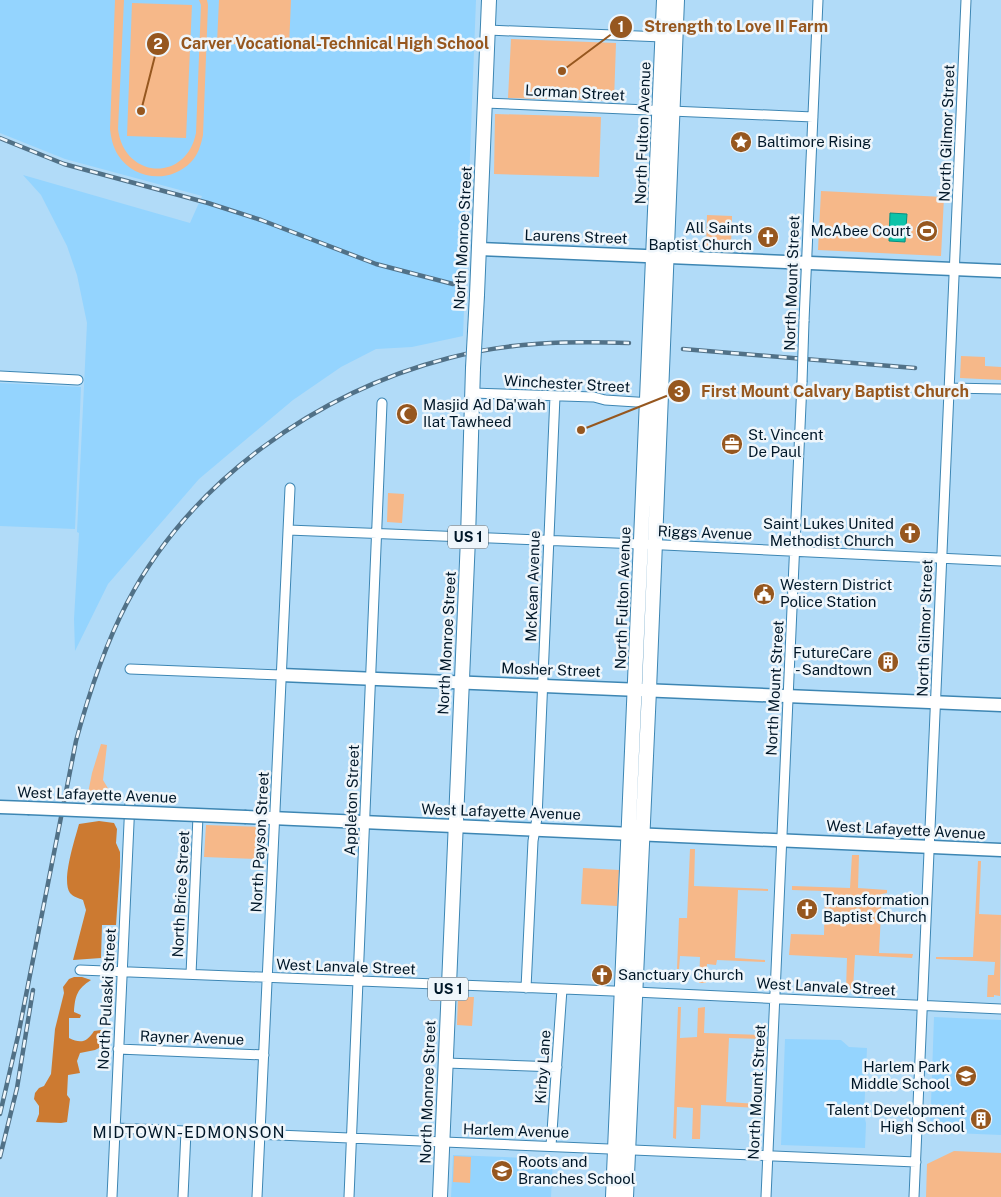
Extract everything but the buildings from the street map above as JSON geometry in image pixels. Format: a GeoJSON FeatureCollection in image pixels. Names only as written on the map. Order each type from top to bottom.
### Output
{"type":"FeatureCollection","features":[{"type":"Feature","properties":{"kind":"main road","name":"North Monroe Street"},"geometry":{"type":"LineString","coordinates":[[440,1197],[468,538],[473,368],[490,0]]}},
{"type":"Feature","properties":{"kind":"main road","name":"North Fulton Avenue"},"geometry":{"type":"LineString","coordinates":[[664,0],[663,37],[666,111]]}},
{"type":"Feature","properties":{"kind":"main road","name":"North Fulton Avenue"},"geometry":{"type":"LineString","coordinates":[[626,1197],[622,1149],[666,111],[677,0]]}},
{"type":"Feature","properties":{"kind":"main road","name":"North Fulton Avenue"},"geometry":{"type":"LineString","coordinates":[[613,1197],[622,1149]]}},
{"type":"Feature","properties":{"kind":"street","name":"North Mount Street"},"geometry":{"type":"LineString","coordinates":[[766,1197],[818,0]]}},
{"type":"Feature","properties":{"kind":"street","name":"North Gilmor Street"},"geometry":{"type":"LineString","coordinates":[[914,1197],[966,0]]}},
{"type":"Feature","properties":{"kind":"street"},"geometry":{"type":"LineString","coordinates":[[488,30],[663,37]]}},
{"type":"Feature","properties":{"kind":"street","name":"Lorman Street"},"geometry":{"type":"LineString","coordinates":[[485,103],[813,117]]}},
{"type":"Feature","properties":{"kind":"street","name":"Laurens Street"},"geometry":{"type":"LineString","coordinates":[[478,249],[1001,271]]}},
{"type":"Feature","properties":{"kind":"street"},"geometry":{"type":"LineString","coordinates":[[0,376],[78,380]]}},
{"type":"Feature","properties":{"kind":"street"},"geometry":{"type":"LineString","coordinates":[[949,388],[1001,389]]}},
{"type":"Feature","properties":{"kind":"street","name":"Winchester Street"},"geometry":{"type":"LineString","coordinates":[[472,392],[594,397],[605,400],[654,403]]}},
{"type":"Feature","properties":{"kind":"street","name":"McKean Avenue"},"geometry":{"type":"LineString","coordinates":[[526,988],[532,841],[537,818],[555,396]]}},
{"type":"Feature","properties":{"kind":"street","name":"Appleton Street"},"geometry":{"type":"LineString","coordinates":[[349,1197],[382,403]]}},
{"type":"Feature","properties":{"kind":"street","name":"North Payson Street"},"geometry":{"type":"LineString","coordinates":[[258,1197],[290,488]]}},
{"type":"Feature","properties":{"kind":"street","name":"Riggs Avenue"},"geometry":{"type":"LineString","coordinates":[[288,530],[1001,561]]}},
{"type":"Feature","properties":{"kind":"street","name":"Mosher Street"},"geometry":{"type":"LineString","coordinates":[[130,668],[1001,705]]}},
{"type":"Feature","properties":{"kind":"street","name":"North Pulaski Street"},"geometry":{"type":"LineString","coordinates":[[112,1197],[130,802]]}},
{"type":"Feature","properties":{"kind":"street","name":"West Lafayette Avenue"},"geometry":{"type":"LineString","coordinates":[[0,807],[1001,850]]}},
{"type":"Feature","properties":{"kind":"street","name":"West Lafayette Avenue"},"geometry":{"type":"LineString","coordinates":[[129,813],[198,816]]}},
{"type":"Feature","properties":{"kind":"street","name":"North Brice Street"},"geometry":{"type":"LineString","coordinates":[[191,974],[198,816]]}},
{"type":"Feature","properties":{"kind":"street","name":"West Lanvale Street"},"geometry":{"type":"LineString","coordinates":[[80,970],[1001,1009]]}},
{"type":"Feature","properties":{"kind":"street","name":"Kirby Lane"},"geometry":{"type":"LineString","coordinates":[[551,1146],[562,989]]}},
{"type":"Feature","properties":{"kind":"street","name":"Rayner Avenue"},"geometry":{"type":"LineString","coordinates":[[118,1049],[264,1055]]}},
{"type":"Feature","properties":{"kind":"street"},"geometry":{"type":"LineString","coordinates":[[446,1063],[557,1067]]}},
{"type":"Feature","properties":{"kind":"street","name":"Harlem Avenue"},"geometry":{"type":"LineString","coordinates":[[115,1128],[916,1162]]}},
{"type":"Feature","properties":{"kind":"street"},"geometry":{"type":"LineString","coordinates":[[184,1197],[186,1130]]}},
{"type":"Feature","properties":{"kind":"shaded area"},"geometry":{"type":"Polygon","coordinates":[[[0,0],[476,0],[463,336],[412,347],[376,349],[341,367],[293,400],[199,479],[108,584],[75,651],[74,619],[79,533],[77,532],[87,323],[77,275],[67,246],[41,195],[23,175],[190,223],[202,196],[65,159],[0,133],[0,0]]]}},
{"type":"Feature","properties":{"kind":"shaded area"},"geometry":{"type":"Polygon","coordinates":[[[115,0],[124,0],[118,129],[123,146],[131,158],[143,165],[156,168],[169,167],[180,160],[190,149],[196,133],[201,5],[199,0],[207,0],[203,135],[199,150],[191,162],[173,174],[153,176],[133,170],[118,155],[114,146],[110,129],[115,0]]]}},
{"type":"Feature","properties":{"kind":"shaded area"},"geometry":{"type":"Polygon","coordinates":[[[219,0],[291,0],[289,47],[217,43],[219,0]]]}},
{"type":"Feature","properties":{"kind":"shaded area"},"geometry":{"type":"Polygon","coordinates":[[[132,3],[192,5],[186,138],[127,136],[132,3]]]}},
{"type":"Feature","properties":{"kind":"shaded area"},"geometry":{"type":"Polygon","coordinates":[[[511,39],[616,43],[614,101],[508,98],[511,39]]]}},
{"type":"Feature","properties":{"kind":"shaded area"},"geometry":{"type":"Polygon","coordinates":[[[495,114],[601,117],[599,177],[494,174],[495,114]]]}},
{"type":"Feature","properties":{"kind":"shaded area"},"geometry":{"type":"Polygon","coordinates":[[[821,191],[944,197],[941,256],[818,250],[821,191]]]}},
{"type":"Feature","properties":{"kind":"shaded area"},"geometry":{"type":"Polygon","coordinates":[[[890,213],[907,214],[905,242],[889,241],[890,213]]]}},
{"type":"Feature","properties":{"kind":"shaded area"},"geometry":{"type":"Polygon","coordinates":[[[707,215],[732,216],[731,247],[706,246],[707,215]]]}},
{"type":"Feature","properties":{"kind":"shaded area"},"geometry":{"type":"Polygon","coordinates":[[[961,356],[985,357],[985,366],[1001,367],[1001,380],[960,378],[961,356]]]}},
{"type":"Feature","properties":{"kind":"shaded area"},"geometry":{"type":"Polygon","coordinates":[[[0,383],[81,387],[75,529],[0,526],[0,383]]]}},
{"type":"Feature","properties":{"kind":"shaded area"},"geometry":{"type":"Polygon","coordinates":[[[388,493],[404,494],[402,523],[387,522],[388,493]]]}},
{"type":"Feature","properties":{"kind":"shaded area"},"geometry":{"type":"Polygon","coordinates":[[[101,744],[107,745],[103,780],[112,795],[113,801],[87,798],[101,744]]]}},
{"type":"Feature","properties":{"kind":"shaded area"},"geometry":{"type":"Polygon","coordinates":[[[99,821],[114,823],[117,829],[116,843],[120,852],[120,867],[116,925],[102,925],[101,958],[73,960],[86,910],[83,900],[70,893],[67,879],[68,870],[79,824],[99,821]]]}},
{"type":"Feature","properties":{"kind":"shaded area"},"geometry":{"type":"Polygon","coordinates":[[[206,825],[260,827],[258,859],[204,857],[206,825]]]}},
{"type":"Feature","properties":{"kind":"shaded area"},"geometry":{"type":"Polygon","coordinates":[[[690,849],[695,849],[694,886],[768,889],[768,891],[738,890],[735,958],[765,960],[765,962],[717,960],[716,965],[707,964],[706,983],[699,983],[700,957],[680,956],[679,969],[677,969],[679,918],[687,918],[690,849]]]}},
{"type":"Feature","properties":{"kind":"shaded area"},"geometry":{"type":"Polygon","coordinates":[[[852,855],[859,855],[858,888],[887,890],[887,893],[882,894],[879,953],[913,954],[912,958],[855,955],[853,989],[846,990],[847,958],[789,955],[791,934],[824,935],[825,891],[792,890],[792,886],[850,888],[852,855]]]}},
{"type":"Feature","properties":{"kind":"shaded area"},"geometry":{"type":"Polygon","coordinates":[[[978,861],[981,861],[979,914],[1001,915],[1000,996],[994,995],[994,997],[987,997],[988,975],[994,975],[995,962],[936,959],[936,957],[973,957],[978,861]]]}},
{"type":"Feature","properties":{"kind":"shaded area"},"geometry":{"type":"Polygon","coordinates":[[[583,868],[619,870],[617,906],[581,904],[583,868]]]}},
{"type":"Feature","properties":{"kind":"shaded area"},"geometry":{"type":"Polygon","coordinates":[[[74,977],[91,980],[80,990],[76,997],[74,1012],[81,1015],[80,1018],[69,1018],[69,1038],[83,1041],[89,1038],[94,1031],[101,1030],[103,1046],[80,1053],[77,1061],[80,1073],[68,1075],[67,1095],[70,1099],[67,1122],[36,1122],[39,1106],[34,1099],[35,1093],[44,1086],[51,1074],[55,1029],[64,993],[63,987],[69,979],[74,977]]]}},
{"type":"Feature","properties":{"kind":"shaded area"},"geometry":{"type":"Polygon","coordinates":[[[458,997],[474,997],[472,1026],[457,1025],[458,997]]]}},
{"type":"Feature","properties":{"kind":"shaded area"},"geometry":{"type":"Polygon","coordinates":[[[678,1007],[681,1007],[680,1038],[697,1037],[698,1008],[705,1007],[704,1033],[762,1035],[762,1039],[729,1038],[726,1102],[759,1104],[759,1108],[701,1105],[700,1139],[692,1139],[693,1108],[677,1107],[676,1139],[673,1138],[678,1007]]]}},
{"type":"Feature","properties":{"kind":"shaded area","name":"Harlem Park Middle School"},"geometry":{"type":"Polygon","coordinates":[[[934,1017],[1001,1020],[1001,1135],[930,1132],[934,1017]]]}},
{"type":"Feature","properties":{"kind":"shaded area"},"geometry":{"type":"Polygon","coordinates":[[[785,1039],[841,1040],[849,1047],[867,1048],[864,1115],[866,1123],[865,1148],[781,1145],[785,1039]]]}},
{"type":"Feature","properties":{"kind":"shaded area"},"geometry":{"type":"Polygon","coordinates":[[[954,1151],[1001,1153],[1001,1197],[926,1197],[927,1164],[954,1151]]]}},
{"type":"Feature","properties":{"kind":"shaded area","name":"Roots and Branches School"},"geometry":{"type":"Polygon","coordinates":[[[453,1155],[553,1159],[551,1197],[451,1197],[453,1155]]]}},
{"type":"Feature","properties":{"kind":"shaded area"},"geometry":{"type":"Polygon","coordinates":[[[454,1156],[471,1157],[470,1183],[453,1182],[454,1156]]]}},
{"type":"Feature","properties":{"kind":"railway"},"geometry":{"type":"LineString","coordinates":[[0,138],[64,164],[208,203],[261,220],[376,264],[453,284]]}},
{"type":"Feature","properties":{"kind":"railway"},"geometry":{"type":"LineString","coordinates":[[0,1114],[18,1036],[76,741],[86,705],[104,653],[127,603],[154,559],[186,518],[222,481],[262,448],[306,418],[352,393],[400,373],[449,358],[516,346],[584,342],[629,343]]}},
{"type":"Feature","properties":{"kind":"railway"},"geometry":{"type":"LineString","coordinates":[[683,349],[915,368]]}},
{"type":"Feature","properties":{"kind":"railway"},"geometry":{"type":"LineString","coordinates":[[0,1157],[17,1088],[33,990]]}},
{"type":"Feature","properties":{"kind":"place","name":"Strength to Love II Farm"},"geometry":{"type":"Point","coordinates":[562,71]}},
{"type":"Feature","properties":{"kind":"place","name":"Carver Vocational-Technical High School"},"geometry":{"type":"Point","coordinates":[141,111]}},
{"type":"Feature","properties":{"kind":"place","name":"Baltimore Rising"},"geometry":{"type":"Point","coordinates":[741,142]}},
{"type":"Feature","properties":{"kind":"place","name":"McAbee Court"},"geometry":{"type":"Point","coordinates":[927,231]}},
{"type":"Feature","properties":{"kind":"place","name":"All Saints Baptist Church"},"geometry":{"type":"Point","coordinates":[768,237]}},
{"type":"Feature","properties":{"kind":"place","name":"Masjid Ad Da'wah Ilat Tawheed"},"geometry":{"type":"Point","coordinates":[407,414]}},
{"type":"Feature","properties":{"kind":"place","name":"First Mount Calvary Baptist Church"},"geometry":{"type":"Point","coordinates":[581,430]}},
{"type":"Feature","properties":{"kind":"place","name":"St. Vincent De Paul"},"geometry":{"type":"Point","coordinates":[732,444]}},
{"type":"Feature","properties":{"kind":"place","name":"Saint Lukes United Methodist Church"},"geometry":{"type":"Point","coordinates":[910,533]}},
{"type":"Feature","properties":{"kind":"place","name":"Western District Police Station"},"geometry":{"type":"Point","coordinates":[764,594]}},
{"type":"Feature","properties":{"kind":"place","name":"FutureCare - Sandtown"},"geometry":{"type":"Point","coordinates":[888,662]}},
{"type":"Feature","properties":{"kind":"place","name":"Transformation Baptist Church"},"geometry":{"type":"Point","coordinates":[807,909]}},
{"type":"Feature","properties":{"kind":"place","name":"Sanctuary Church"},"geometry":{"type":"Point","coordinates":[602,975]}},
{"type":"Feature","properties":{"kind":"place","name":"Harlem Park Middle School"},"geometry":{"type":"Point","coordinates":[966,1076]}},
{"type":"Feature","properties":{"kind":"place","name":"Talent Development High School"},"geometry":{"type":"Point","coordinates":[981,1119]}},
{"type":"Feature","properties":{"kind":"place","name":"Roots and Branches School"},"geometry":{"type":"Point","coordinates":[502,1171]}},
{"type":"Feature","properties":{"kind":"district","name":"MIDTOWN-EDMONSON"},"geometry":{"type":"Point","coordinates":[189,1132]}}]}
